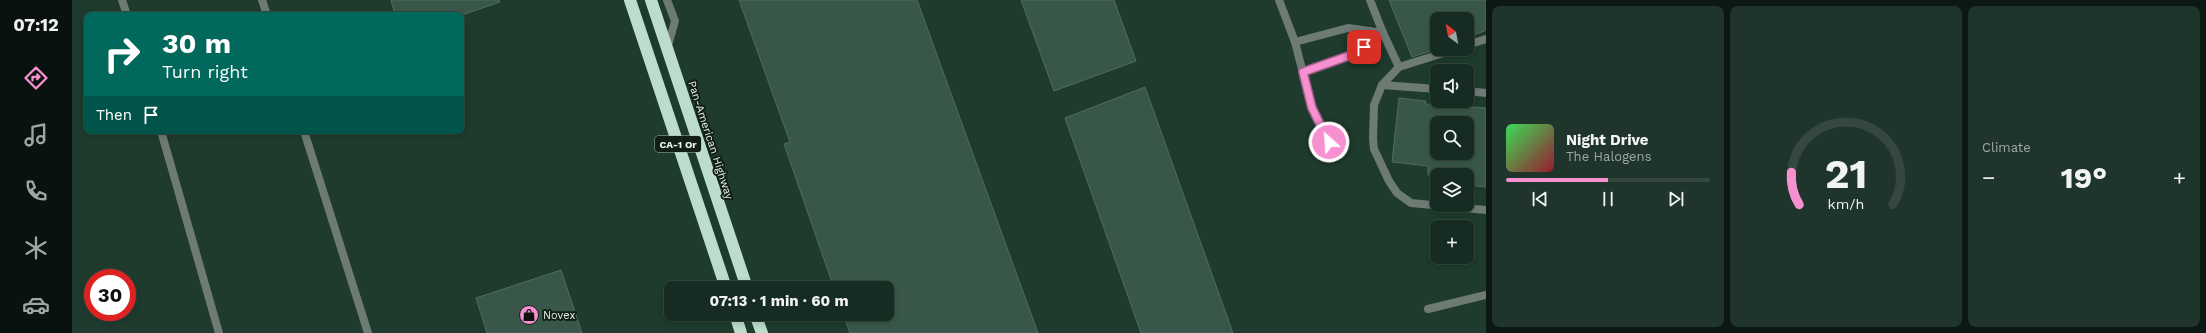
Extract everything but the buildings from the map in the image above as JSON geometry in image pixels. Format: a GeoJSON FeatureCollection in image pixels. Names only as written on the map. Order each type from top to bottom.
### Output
{"type":"FeatureCollection","features":[{"type":"Feature","properties":{"kind":"highway","name":"CA-1 Or"},"geometry":{"type":"LineString","coordinates":[[630,0],[724,281]]}},
{"type":"Feature","properties":{"kind":"highway","name":"Pan-American Highway"},"geometry":{"type":"LineString","coordinates":[[650,0],[745,281]]}},
{"type":"Feature","properties":{"kind":"highway"},"geometry":{"type":"LineString","coordinates":[[737,321],[741,333]]}},
{"type":"Feature","properties":{"kind":"highway"},"geometry":{"type":"LineString","coordinates":[[758,321],[762,333]]}},
{"type":"Feature","properties":{"kind":"street"},"geometry":{"type":"LineString","coordinates":[[122,0],[126,12]]}},
{"type":"Feature","properties":{"kind":"street"},"geometry":{"type":"LineString","coordinates":[[262,0],[266,12]]}},
{"type":"Feature","properties":{"kind":"street"},"geometry":{"type":"LineString","coordinates":[[667,0],[675,21],[667,50]]}},
{"type":"Feature","properties":{"kind":"street"},"geometry":{"type":"LineString","coordinates":[[1280,0],[1295,42],[1312,108],[1329,142]]}},
{"type":"Feature","properties":{"kind":"street"},"geometry":{"type":"LineString","coordinates":[[1370,0],[1383,33],[1400,68]]}},
{"type":"Feature","properties":{"kind":"street"},"geometry":{"type":"LineString","coordinates":[[1295,42],[1348,28],[1383,33]]}},
{"type":"Feature","properties":{"kind":"street"},"geometry":{"type":"LineString","coordinates":[[1303,72],[1354,54],[1383,33]]}},
{"type":"Feature","properties":{"kind":"street"},"geometry":{"type":"LineString","coordinates":[[1474,43],[1486,39]]}},
{"type":"Feature","properties":{"kind":"street"},"geometry":{"type":"LineString","coordinates":[[1435,56],[1400,68],[1382,85],[1374,105],[1373,139],[1378,160],[1397,193],[1411,203],[1486,210]]}},
{"type":"Feature","properties":{"kind":"street"},"geometry":{"type":"LineString","coordinates":[[1382,85],[1430,88]]}},
{"type":"Feature","properties":{"kind":"street"},"geometry":{"type":"LineString","coordinates":[[1474,92],[1486,93]]}},
{"type":"Feature","properties":{"kind":"street"},"geometry":{"type":"LineString","coordinates":[[162,134],[217,332]]}},
{"type":"Feature","properties":{"kind":"street"},"geometry":{"type":"LineString","coordinates":[[305,134],[368,333]]}},
{"type":"Feature","properties":{"kind":"street"},"geometry":{"type":"LineString","coordinates":[[1428,309],[1486,295]]}},
{"type":"Feature","properties":{"kind":"place","name":"Novex"},"geometry":{"type":"Point","coordinates":[529,315]}},
{"type":"Feature","properties":{"kind":"route"},"geometry":{"type":"LineString","coordinates":[[1329,142],[1312,108],[1303,72],[1327,62],[1354,54],[1364,47]]}}]}
